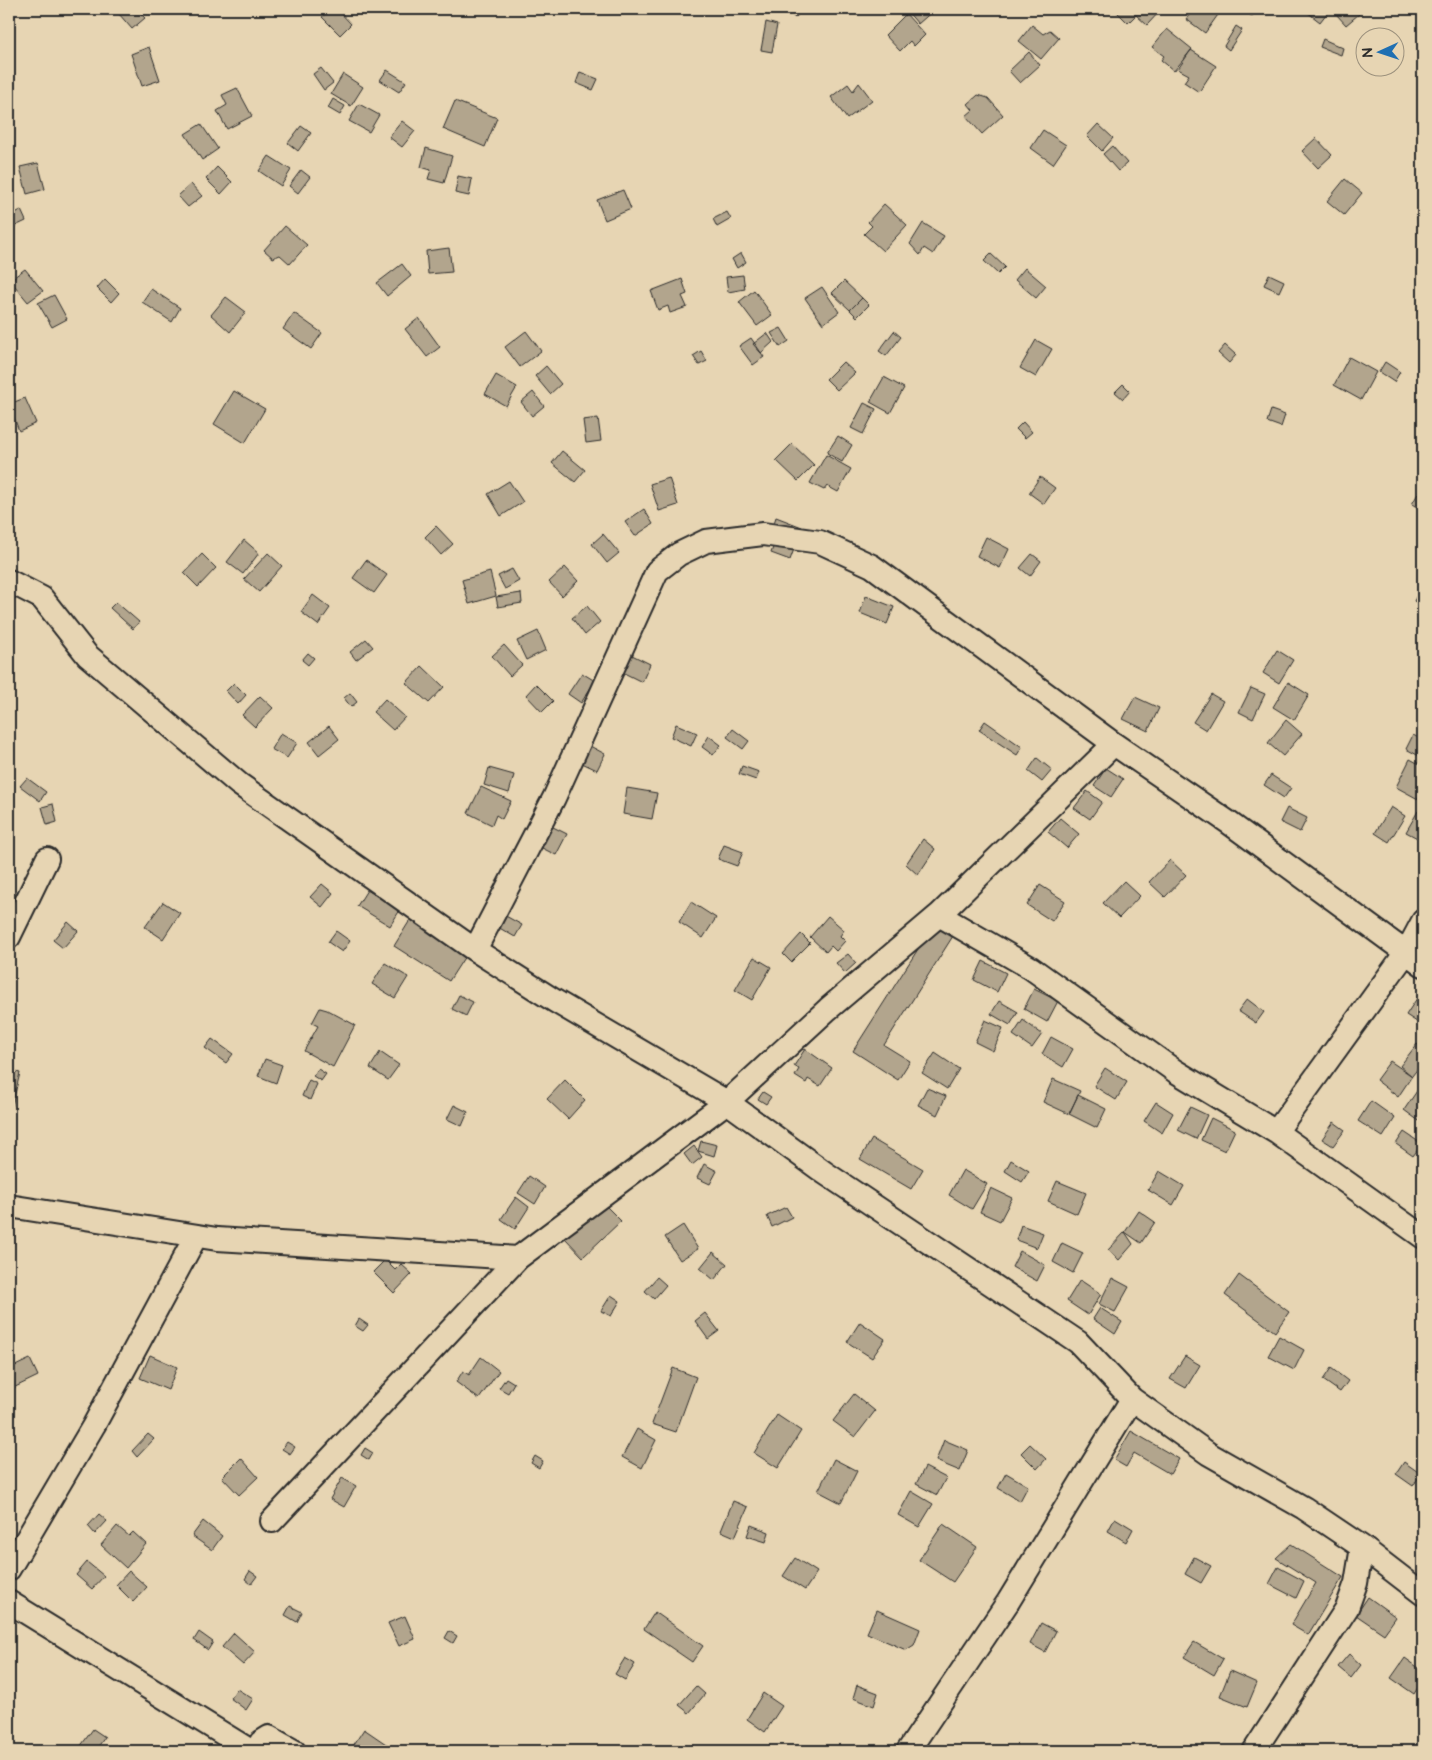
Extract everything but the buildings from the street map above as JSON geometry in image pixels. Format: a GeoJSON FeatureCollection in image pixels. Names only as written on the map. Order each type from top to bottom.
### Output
{"type":"FeatureCollection","features":[{"type":"Feature","properties":{"kind":"street"},"geometry":{"type":"LineString","coordinates":[[475,950],[554,798],[656,571],[679,554],[706,541],[763,534],[820,542],[872,566],[1114,744],[1228,822],[1415,958]]}},
{"type":"Feature","properties":{"kind":"street"},"geometry":{"type":"LineString","coordinates":[[9,581],[42,598],[87,655],[239,784],[475,950],[555,1001],[727,1102],[825,1173],[1078,1342],[1132,1399],[1209,1454],[1304,1508],[1362,1547],[1423,1594]]}},
{"type":"Feature","properties":{"kind":"street"},"geometry":{"type":"LineString","coordinates":[[272,1521],[518,1258],[727,1102],[828,1009],[939,915],[1114,744]]}},
{"type":"Feature","properties":{"kind":"street"},"geometry":{"type":"LineString","coordinates":[[9,937],[47,859]]}},
{"type":"Feature","properties":{"kind":"street"},"geometry":{"type":"LineString","coordinates":[[939,915],[1031,968],[1175,1071],[1276,1132],[1423,1237]]}},
{"type":"Feature","properties":{"kind":"street"},"geometry":{"type":"LineString","coordinates":[[1276,1132],[1415,958],[1423,921]]}},
{"type":"Feature","properties":{"kind":"street"},"geometry":{"type":"LineString","coordinates":[[9,1206],[196,1236],[397,1252],[518,1258]]}},
{"type":"Feature","properties":{"kind":"street"},"geometry":{"type":"LineString","coordinates":[[9,1569],[94,1425],[196,1236]]}},
{"type":"Feature","properties":{"kind":"street"},"geometry":{"type":"LineString","coordinates":[[908,1751],[1008,1602],[1132,1399]]}},
{"type":"Feature","properties":{"kind":"street"},"geometry":{"type":"LineString","coordinates":[[1254,1751],[1347,1608],[1356,1582],[1362,1547]]}},
{"type":"Feature","properties":{"kind":"street"},"geometry":{"type":"LineString","coordinates":[[9,1602],[251,1751]]}},
{"type":"Feature","properties":{"kind":"street"},"geometry":{"type":"LineString","coordinates":[[256,1751],[261,1742],[269,1737],[294,1751]]}}]}
